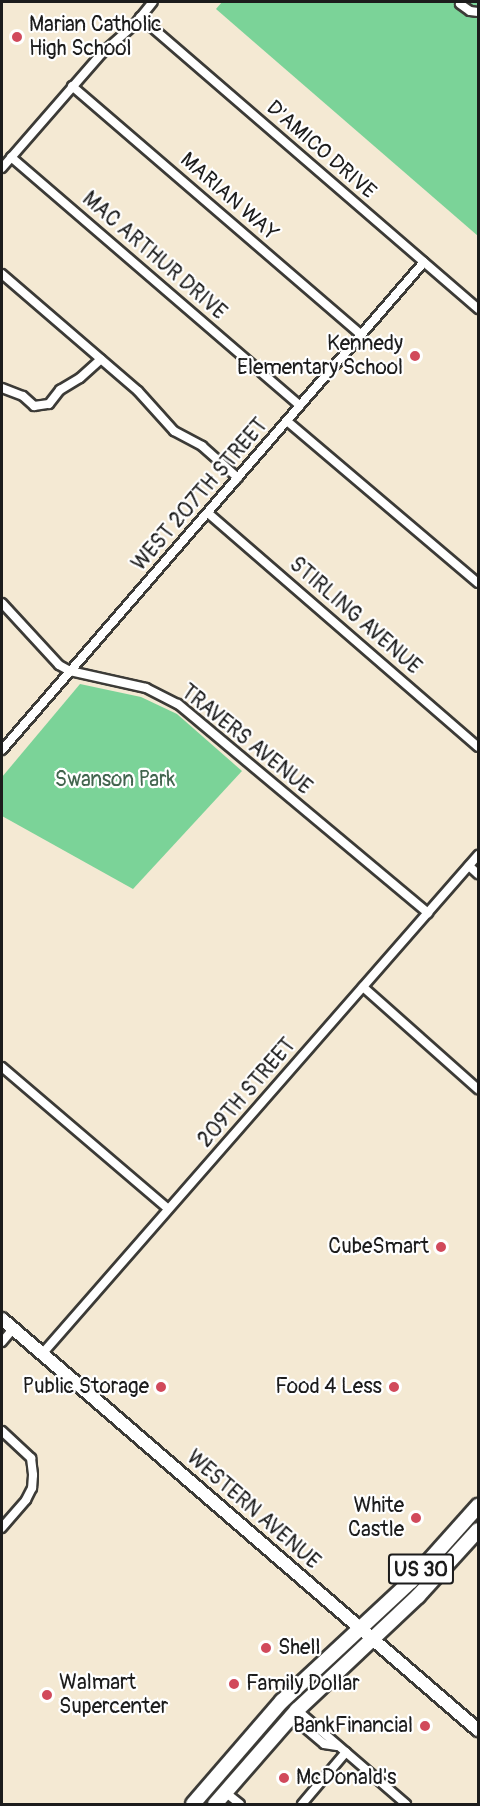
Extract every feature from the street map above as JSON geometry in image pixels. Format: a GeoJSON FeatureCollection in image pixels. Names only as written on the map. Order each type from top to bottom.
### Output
{"type":"FeatureCollection","features":[{"type":"Feature","properties":{"kind":"main road","name":"WESTERN AVENUE"},"geometry":{"type":"LineString","coordinates":[[2,1319],[478,1730]]}},
{"type":"Feature","properties":{"kind":"main road","name":"US 30"},"geometry":{"type":"LineString","coordinates":[[192,1804],[282,1701],[413,1578],[478,1506]]}},
{"type":"Feature","properties":{"kind":"main road","name":"US 30"},"geometry":{"type":"LineString","coordinates":[[215,1804],[294,1713],[418,1596],[478,1530]]}},
{"type":"Feature","properties":{"kind":"street"},"geometry":{"type":"LineString","coordinates":[[2,168],[109,45],[153,2]]}},
{"type":"Feature","properties":{"kind":"street"},"geometry":{"type":"LineString","coordinates":[[460,4],[470,11],[478,12]]}},
{"type":"Feature","properties":{"kind":"street","name":"D'AMICO DRIVE"},"geometry":{"type":"LineString","coordinates":[[140,17],[478,309]]}},
{"type":"Feature","properties":{"kind":"street","name":"MARIAN WAY"},"geometry":{"type":"LineString","coordinates":[[72,86],[362,335]]}},
{"type":"Feature","properties":{"kind":"street","name":"MAC ARTHUR DRIVE"},"geometry":{"type":"LineString","coordinates":[[11,158],[300,406]]}},
{"type":"Feature","properties":{"kind":"street","name":"WEST 207TH STREET"},"geometry":{"type":"LineString","coordinates":[[2,750],[424,262]]}},
{"type":"Feature","properties":{"kind":"street"},"geometry":{"type":"LineString","coordinates":[[2,274],[138,391],[174,431],[202,446],[238,478]]}},
{"type":"Feature","properties":{"kind":"street"},"geometry":{"type":"LineString","coordinates":[[2,388],[23,396],[34,406],[49,404],[60,390],[80,378],[101,359]]}},
{"type":"Feature","properties":{"kind":"street"},"geometry":{"type":"LineString","coordinates":[[287,421],[478,583]]}},
{"type":"Feature","properties":{"kind":"street","name":"STIRLING AVENUE"},"geometry":{"type":"LineString","coordinates":[[208,513],[478,747]]}},
{"type":"Feature","properties":{"kind":"street","name":"TRAVERS AVENUE"},"geometry":{"type":"LineString","coordinates":[[2,603],[51,658],[70,671],[146,688],[178,704],[428,913]]}},
{"type":"Feature","properties":{"kind":"street","name":"209TH STREET"},"geometry":{"type":"LineString","coordinates":[[42,1354],[478,855]]}},
{"type":"Feature","properties":{"kind":"street"},"geometry":{"type":"LineString","coordinates":[[469,866],[478,874]]}},
{"type":"Feature","properties":{"kind":"street"},"geometry":{"type":"LineString","coordinates":[[363,987],[478,1089]]}},
{"type":"Feature","properties":{"kind":"street"},"geometry":{"type":"LineString","coordinates":[[2,1067],[168,1209]]}},
{"type":"Feature","properties":{"kind":"street"},"geometry":{"type":"LineString","coordinates":[[2,1342],[13,1329]]}},
{"type":"Feature","properties":{"kind":"street"},"geometry":{"type":"LineString","coordinates":[[2,1431],[31,1458],[33,1475],[32,1488],[26,1500],[2,1528]]}},
{"type":"Feature","properties":{"kind":"street"},"geometry":{"type":"LineString","coordinates":[[294,1713],[324,1744],[342,1749],[406,1804]]}},
{"type":"Feature","properties":{"kind":"street"},"geometry":{"type":"LineString","coordinates":[[302,1804],[342,1749]]}},
{"type":"Feature","properties":{"kind":"street"},"geometry":{"type":"LineString","coordinates":[[225,1792],[240,1804]]}},
{"type":"Feature","properties":{"kind":"green space"},"geometry":{"type":"Polygon","coordinates":[[[222,2],[478,2],[478,236],[216,9],[222,2]]]}},
{"type":"Feature","properties":{"kind":"green space","name":"Swanson Park"},"geometry":{"type":"Polygon","coordinates":[[[80,684],[141,697],[177,714],[242,771],[133,889],[2,816],[2,777],[80,684]]]}},
{"type":"Feature","properties":{"kind":"place","name":"Marian Catholic High School"},"geometry":{"type":"Point","coordinates":[17,37]}},
{"type":"Feature","properties":{"kind":"place","name":"Kennedy Elementary School"},"geometry":{"type":"Point","coordinates":[415,356]}},
{"type":"Feature","properties":{"kind":"place","name":"CubeSmart"},"geometry":{"type":"Point","coordinates":[441,1247]}},
{"type":"Feature","properties":{"kind":"place","name":"Public Storage"},"geometry":{"type":"Point","coordinates":[161,1387]}},
{"type":"Feature","properties":{"kind":"place","name":"Food 4 Less"},"geometry":{"type":"Point","coordinates":[394,1387]}},
{"type":"Feature","properties":{"kind":"place","name":"White Castle"},"geometry":{"type":"Point","coordinates":[416,1518]}},
{"type":"Feature","properties":{"kind":"place","name":"Shell"},"geometry":{"type":"Point","coordinates":[266,1648]}},
{"type":"Feature","properties":{"kind":"place","name":"Family Dollar"},"geometry":{"type":"Point","coordinates":[234,1684]}},
{"type":"Feature","properties":{"kind":"place","name":"Walmart Supercenter"},"geometry":{"type":"Point","coordinates":[47,1695]}},
{"type":"Feature","properties":{"kind":"place","name":"BankFinancial"},"geometry":{"type":"Point","coordinates":[425,1726]}},
{"type":"Feature","properties":{"kind":"place","name":"McDonald's"},"geometry":{"type":"Point","coordinates":[284,1778]}}]}
